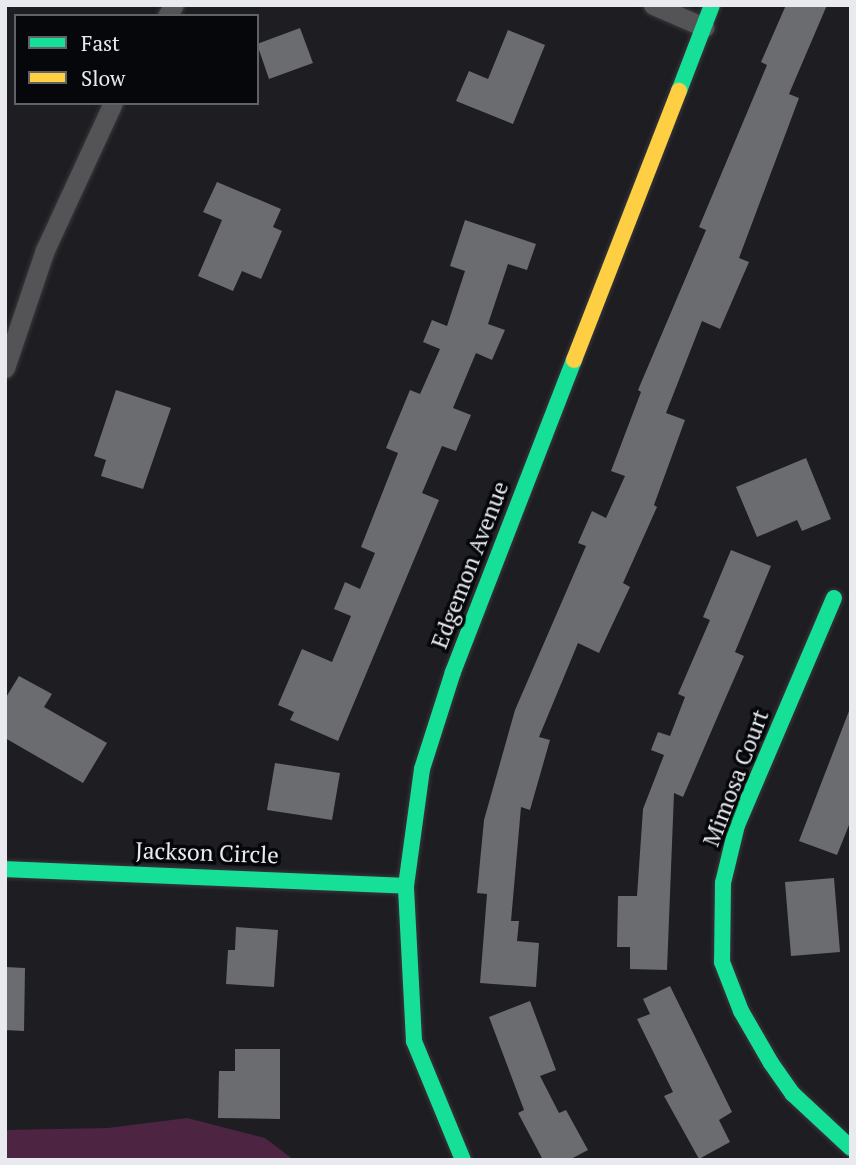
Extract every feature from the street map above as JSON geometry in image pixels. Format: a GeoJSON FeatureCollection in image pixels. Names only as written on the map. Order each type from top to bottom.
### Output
{"type":"FeatureCollection","features":[{"type":"Feature","properties":{"kind":"street"},"geometry":{"type":"LineString","coordinates":[[653,5],[704,27]]}},
{"type":"Feature","properties":{"kind":"street","name":"Edgemon Avenue"},"geometry":{"type":"LineString","coordinates":[[463,1160],[442,1118],[414,1041],[406,886],[422,769],[453,672],[712,5]]}},
{"type":"Feature","properties":{"kind":"street"},"geometry":{"type":"LineString","coordinates":[[5,368],[45,250],[112,105]]}},
{"type":"Feature","properties":{"kind":"street","name":"Mimosa Court"},"geometry":{"type":"LineString","coordinates":[[834,598],[737,825],[723,883],[722,962],[741,1012],[771,1063],[793,1094],[851,1148]]}},
{"type":"Feature","properties":{"kind":"street","name":"Jackson Circle"},"geometry":{"type":"LineString","coordinates":[[5,869],[406,886]]}},
{"type":"Feature","properties":{"kind":"shaded area"},"geometry":{"type":"Polygon","coordinates":[[[187,1118],[265,1138],[294,1160],[5,1160],[5,1130],[108,1128],[187,1118]]]}},
{"type":"Feature","properties":{"kind":"building"},"geometry":{"type":"Polygon","coordinates":[[[786,5],[827,5],[789,94],[799,98],[739,258],[749,262],[720,329],[702,321],[666,413],[685,420],[654,505],[657,507],[623,583],[630,587],[599,653],[578,643],[539,737],[550,740],[530,810],[521,807],[511,921],[519,921],[517,941],[539,943],[536,987],[480,983],[487,894],[477,893],[484,820],[515,710],[586,546],[578,543],[592,511],[606,518],[625,476],[611,471],[641,392],[638,390],[706,230],[699,227],[767,65],[761,62],[786,5]]]}},
{"type":"Feature","properties":{"kind":"building"},"geometry":{"type":"Polygon","coordinates":[[[300,28],[313,63],[269,79],[259,43],[300,28]]]}},
{"type":"Feature","properties":{"kind":"building"},"geometry":{"type":"Polygon","coordinates":[[[508,30],[545,45],[513,124],[456,101],[469,71],[488,79],[508,30]]]}},
{"type":"Feature","properties":{"kind":"building"},"geometry":{"type":"Polygon","coordinates":[[[217,182],[281,209],[273,227],[282,231],[261,279],[242,271],[233,291],[198,276],[222,220],[203,212],[217,182]]]}},
{"type":"Feature","properties":{"kind":"building"},"geometry":{"type":"Polygon","coordinates":[[[465,220],[536,244],[527,270],[508,264],[488,324],[505,330],[492,360],[476,353],[453,408],[471,415],[456,451],[442,446],[422,493],[439,500],[338,741],[290,720],[294,712],[278,705],[302,649],[332,662],[351,616],[334,609],[345,582],[360,589],[375,553],[361,547],[398,453],[386,448],[410,390],[420,394],[440,349],[423,342],[432,320],[447,326],[465,271],[450,266],[465,220]]]}},
{"type":"Feature","properties":{"kind":"building"},"geometry":{"type":"Polygon","coordinates":[[[116,390],[171,408],[143,489],[101,476],[106,460],[94,456],[116,390]]]}},
{"type":"Feature","properties":{"kind":"building"},"geometry":{"type":"Polygon","coordinates":[[[806,458],[831,519],[802,531],[797,520],[757,537],[736,487],[806,458]]]}},
{"type":"Feature","properties":{"kind":"building"},"geometry":{"type":"Polygon","coordinates":[[[731,550],[771,566],[735,652],[744,656],[683,797],[674,793],[667,970],[630,969],[630,947],[617,947],[618,896],[637,896],[643,809],[664,755],[651,750],[658,732],[670,736],[685,697],[678,694],[710,620],[703,617],[731,550]]]}},
{"type":"Feature","properties":{"kind":"building"},"geometry":{"type":"Polygon","coordinates":[[[19,676],[52,694],[44,707],[107,743],[83,783],[5,738],[5,699],[19,676]]]}},
{"type":"Feature","properties":{"kind":"building"},"geometry":{"type":"Polygon","coordinates":[[[849,711],[851,820],[837,855],[799,841],[849,711]]]}},
{"type":"Feature","properties":{"kind":"building"},"geometry":{"type":"Polygon","coordinates":[[[275,763],[340,773],[332,820],[267,810],[275,763]]]}},
{"type":"Feature","properties":{"kind":"building"},"geometry":{"type":"Polygon","coordinates":[[[834,878],[840,952],[791,956],[785,882],[834,878]]]}},
{"type":"Feature","properties":{"kind":"building"},"geometry":{"type":"Polygon","coordinates":[[[236,927],[278,930],[274,987],[226,984],[228,950],[235,950],[236,927]]]}},
{"type":"Feature","properties":{"kind":"building"},"geometry":{"type":"Polygon","coordinates":[[[5,967],[25,968],[24,1031],[5,1030],[5,967]]]}},
{"type":"Feature","properties":{"kind":"building"},"geometry":{"type":"Polygon","coordinates":[[[670,986],[732,1112],[719,1120],[730,1142],[699,1159],[664,1096],[673,1092],[637,1019],[650,1014],[643,999],[670,986]]]}},
{"type":"Feature","properties":{"kind":"building"},"geometry":{"type":"Polygon","coordinates":[[[530,1001],[556,1070],[540,1076],[559,1113],[566,1110],[588,1150],[569,1160],[543,1160],[518,1113],[524,1110],[489,1017],[530,1001]]]}},
{"type":"Feature","properties":{"kind":"building"},"geometry":{"type":"Polygon","coordinates":[[[235,1049],[280,1049],[280,1119],[218,1118],[219,1071],[235,1071],[235,1049]]]}},
{"type":"Feature","properties":{"kind":"traffic: fast"},"geometry":{"type":"LineString","coordinates":[[679,91],[712,5]]}},
{"type":"Feature","properties":{"kind":"traffic: fast"},"geometry":{"type":"LineString","coordinates":[[463,1160],[414,1041],[406,886],[422,769],[453,672],[574,360]]}},
{"type":"Feature","properties":{"kind":"traffic: fast"},"geometry":{"type":"LineString","coordinates":[[834,598],[737,825],[723,883],[722,962],[741,1011],[771,1063],[793,1094],[851,1148]]}},
{"type":"Feature","properties":{"kind":"traffic: fast"},"geometry":{"type":"LineString","coordinates":[[5,869],[406,886]]}},
{"type":"Feature","properties":{"kind":"traffic: slow"},"geometry":{"type":"LineString","coordinates":[[574,360],[679,91]]}}]}
